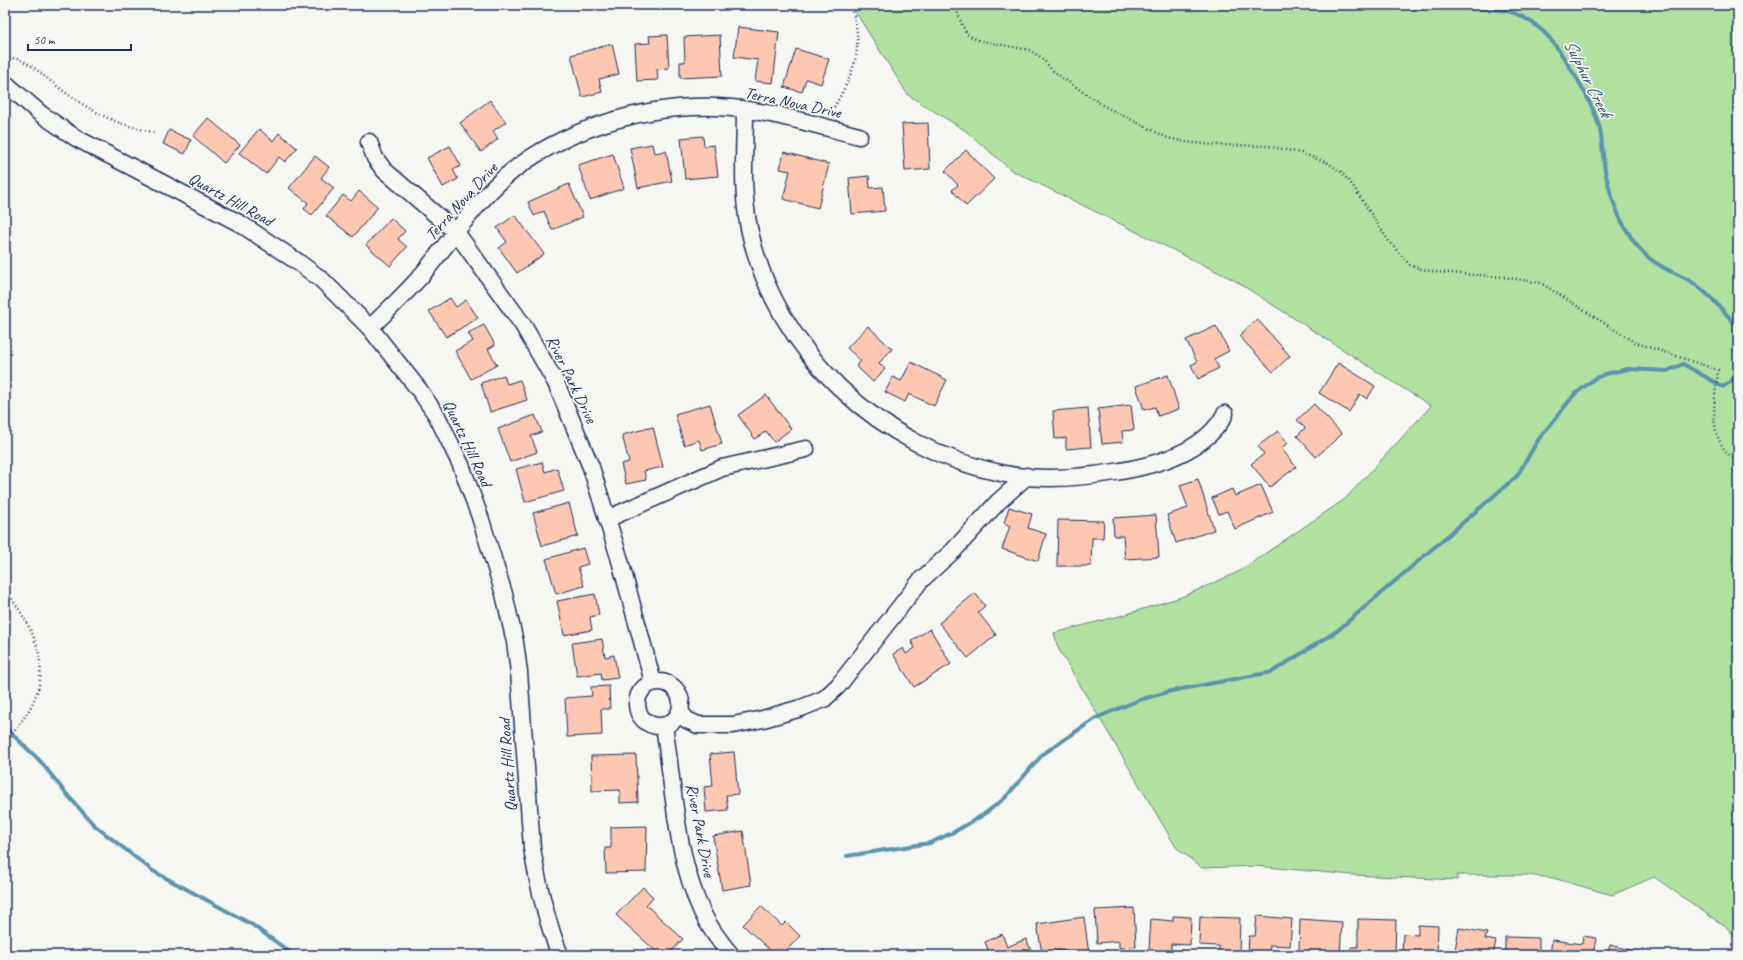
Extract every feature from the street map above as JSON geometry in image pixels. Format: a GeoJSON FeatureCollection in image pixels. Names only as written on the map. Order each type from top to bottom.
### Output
{"type":"FeatureCollection","features":[{"type":"Feature","properties":{"kind":"street","name":"Quartz Hill Road"},"geometry":{"type":"LineString","coordinates":[[5,83],[41,114],[76,138],[258,234],[322,280],[370,328],[405,371],[437,416],[461,465],[470,489],[504,594],[515,642],[519,672],[532,848],[536,875],[544,908],[560,955]]}},
{"type":"Feature","properties":{"kind":"street","name":"Terra Nova Drive"},"geometry":{"type":"LineString","coordinates":[[370,328],[420,276],[487,194],[506,177],[542,151],[577,133],[628,117],[674,109],[717,107],[777,115],[859,136]]}},
{"type":"Feature","properties":{"kind":"street"},"geometry":{"type":"LineString","coordinates":[[745,110],[744,195],[749,229],[767,284],[781,312],[797,338],[817,363],[860,407],[888,426],[942,454],[998,472],[1027,476],[1069,478],[1090,476],[1153,463],[1199,444],[1221,422],[1225,414]]}},
{"type":"Feature","properties":{"kind":"street","name":"River Park Drive"},"geometry":{"type":"LineString","coordinates":[[369,142],[375,158],[384,170],[456,232],[522,325],[556,383],[591,467],[653,682]]}},
{"type":"Feature","properties":{"kind":"street"},"geometry":{"type":"LineString","coordinates":[[607,519],[722,468],[806,449]]}},
{"type":"Feature","properties":{"kind":"street"},"geometry":{"type":"LineString","coordinates":[[681,713],[670,723],[664,726],[656,726],[643,720],[637,707],[637,699],[640,692],[653,682],[666,682],[677,691],[681,697],[681,713],[687,720],[698,725],[733,725],[763,719],[801,708],[824,699],[838,686],[921,580],[954,550],[998,502],[1027,476]]}},
{"type":"Feature","properties":{"kind":"street","name":"River Park Drive"},"geometry":{"type":"LineString","coordinates":[[664,726],[677,822],[685,862],[702,912],[717,937],[731,955]]}},
{"type":"Feature","properties":{"kind":"path"},"geometry":{"type":"LineString","coordinates":[[823,127],[848,82],[857,54],[858,30],[850,5]]}},
{"type":"Feature","properties":{"kind":"path"},"geometry":{"type":"LineString","coordinates":[[955,5],[967,34],[977,40],[1029,50],[1041,57],[1052,70],[1064,80],[1104,106],[1168,138],[1212,145],[1268,146],[1301,153],[1328,163],[1341,172],[1353,186],[1388,240],[1410,265],[1421,269],[1440,272],[1504,276],[1541,283],[1634,342],[1718,370],[1713,417],[1716,433],[1723,448],[1738,463]]}},
{"type":"Feature","properties":{"kind":"path"},"geometry":{"type":"LineString","coordinates":[[5,59],[12,57],[23,61],[68,94],[97,112],[121,123],[156,133]]}},
{"type":"Feature","properties":{"kind":"path"},"geometry":{"type":"LineString","coordinates":[[5,589],[32,630],[40,651],[41,664],[36,696],[5,744]]}},
{"type":"Feature","properties":{"kind":"green space"},"geometry":{"type":"Polygon","coordinates":[[[851,5],[1738,5],[1738,941],[1727,928],[1654,877],[1612,895],[1553,878],[1526,875],[1457,875],[1457,880],[1353,875],[1256,866],[1202,868],[1176,847],[1058,648],[1054,633],[1127,614],[1184,596],[1238,572],[1345,499],[1431,406],[1234,280],[1011,170],[966,131],[908,95],[851,5]]]}},
{"type":"Feature","properties":{"kind":"building"},"geometry":{"type":"Polygon","coordinates":[[[738,27],[779,32],[773,83],[755,81],[758,60],[734,57],[738,27]]]}},
{"type":"Feature","properties":{"kind":"building"},"geometry":{"type":"Polygon","coordinates":[[[667,35],[669,68],[657,69],[658,80],[637,81],[635,44],[650,43],[649,36],[667,35]]]}},
{"type":"Feature","properties":{"kind":"building"},"geometry":{"type":"Polygon","coordinates":[[[720,35],[722,76],[680,78],[680,62],[685,62],[684,37],[720,35]]]}},
{"type":"Feature","properties":{"kind":"building"},"geometry":{"type":"Polygon","coordinates":[[[612,44],[619,74],[599,79],[602,92],[582,97],[571,55],[612,44]]]}},
{"type":"Feature","properties":{"kind":"building"},"geometry":{"type":"Polygon","coordinates":[[[796,49],[829,59],[821,84],[806,79],[802,92],[784,87],[796,49]]]}},
{"type":"Feature","properties":{"kind":"building"},"geometry":{"type":"Polygon","coordinates":[[[490,100],[506,122],[493,131],[498,139],[481,152],[460,123],[490,100]]]}},
{"type":"Feature","properties":{"kind":"building"},"geometry":{"type":"Polygon","coordinates":[[[208,118],[240,145],[224,163],[193,136],[208,118]]]}},
{"type":"Feature","properties":{"kind":"building"},"geometry":{"type":"Polygon","coordinates":[[[928,123],[930,169],[905,171],[902,124],[928,123]]]}},
{"type":"Feature","properties":{"kind":"building"},"geometry":{"type":"Polygon","coordinates":[[[259,129],[273,141],[279,133],[297,148],[285,162],[279,157],[266,174],[239,153],[259,129]]]}},
{"type":"Feature","properties":{"kind":"building"},"geometry":{"type":"Polygon","coordinates":[[[169,130],[191,140],[185,154],[163,144],[169,130]]]}},
{"type":"Feature","properties":{"kind":"building"},"geometry":{"type":"Polygon","coordinates":[[[703,136],[704,146],[714,145],[718,176],[685,179],[681,138],[703,136]]]}},
{"type":"Feature","properties":{"kind":"building"},"geometry":{"type":"Polygon","coordinates":[[[652,144],[654,153],[666,151],[672,181],[638,188],[630,148],[652,144]]]}},
{"type":"Feature","properties":{"kind":"building"},"geometry":{"type":"Polygon","coordinates":[[[450,146],[461,166],[453,170],[458,179],[443,187],[427,158],[450,146]]]}},
{"type":"Feature","properties":{"kind":"building"},"geometry":{"type":"Polygon","coordinates":[[[966,150],[994,179],[966,206],[952,190],[958,185],[945,171],[966,150]]]}},
{"type":"Feature","properties":{"kind":"building"},"geometry":{"type":"Polygon","coordinates":[[[784,152],[829,164],[818,208],[783,199],[790,171],[780,169],[784,152]]]}},
{"type":"Feature","properties":{"kind":"building"},"geometry":{"type":"Polygon","coordinates":[[[613,154],[624,188],[590,200],[578,165],[613,154]]]}},
{"type":"Feature","properties":{"kind":"building"},"geometry":{"type":"Polygon","coordinates":[[[315,156],[329,167],[321,178],[334,188],[312,215],[304,209],[308,203],[289,188],[315,156]]]}},
{"type":"Feature","properties":{"kind":"building"},"geometry":{"type":"Polygon","coordinates":[[[869,176],[870,188],[883,187],[885,211],[852,214],[849,178],[869,176]]]}},
{"type":"Feature","properties":{"kind":"building"},"geometry":{"type":"Polygon","coordinates":[[[569,184],[583,217],[552,230],[544,211],[534,216],[528,202],[569,184]]]}},
{"type":"Feature","properties":{"kind":"building"},"geometry":{"type":"Polygon","coordinates":[[[359,191],[378,207],[353,237],[326,216],[343,195],[351,201],[359,191]]]}},
{"type":"Feature","properties":{"kind":"building"},"geometry":{"type":"Polygon","coordinates":[[[515,215],[544,254],[517,273],[499,248],[507,242],[497,228],[515,215]]]}},
{"type":"Feature","properties":{"kind":"building"},"geometry":{"type":"Polygon","coordinates":[[[391,218],[405,231],[398,239],[407,247],[390,266],[366,245],[391,218]]]}},
{"type":"Feature","properties":{"kind":"building"},"geometry":{"type":"Polygon","coordinates":[[[450,298],[456,307],[466,300],[478,318],[446,337],[429,311],[450,298]]]}},
{"type":"Feature","properties":{"kind":"building"},"geometry":{"type":"Polygon","coordinates":[[[1257,319],[1290,356],[1273,372],[1239,336],[1257,319]]]}},
{"type":"Feature","properties":{"kind":"building"},"geometry":{"type":"Polygon","coordinates":[[[484,325],[495,345],[488,349],[497,365],[471,379],[455,351],[473,341],[468,333],[484,325]]]}},
{"type":"Feature","properties":{"kind":"building"},"geometry":{"type":"Polygon","coordinates":[[[868,326],[892,349],[879,363],[885,369],[873,382],[856,366],[861,361],[847,348],[868,326]]]}},
{"type":"Feature","properties":{"kind":"building"},"geometry":{"type":"Polygon","coordinates":[[[1216,326],[1229,351],[1214,359],[1219,368],[1198,379],[1191,365],[1197,362],[1186,340],[1216,326]]]}},
{"type":"Feature","properties":{"kind":"building"},"geometry":{"type":"Polygon","coordinates":[[[911,362],[947,380],[934,406],[909,394],[905,402],[885,392],[893,377],[901,381],[911,362]]]}},
{"type":"Feature","properties":{"kind":"building"},"geometry":{"type":"Polygon","coordinates":[[[1338,363],[1375,386],[1367,399],[1360,394],[1349,412],[1319,393],[1338,363]]]}},
{"type":"Feature","properties":{"kind":"building"},"geometry":{"type":"Polygon","coordinates":[[[504,375],[507,384],[520,380],[527,400],[490,412],[481,383],[504,375]]]}},
{"type":"Feature","properties":{"kind":"building"},"geometry":{"type":"Polygon","coordinates":[[[1168,375],[1179,409],[1158,416],[1155,407],[1144,410],[1136,386],[1168,375]]]}},
{"type":"Feature","properties":{"kind":"building"},"geometry":{"type":"Polygon","coordinates":[[[766,395],[791,429],[774,442],[766,431],[755,439],[738,415],[766,395]]]}},
{"type":"Feature","properties":{"kind":"building"},"geometry":{"type":"Polygon","coordinates":[[[710,404],[722,444],[702,450],[699,440],[684,445],[675,414],[710,404]]]}},
{"type":"Feature","properties":{"kind":"building"},"geometry":{"type":"Polygon","coordinates":[[[1314,404],[1342,434],[1316,457],[1297,436],[1305,428],[1297,420],[1314,404]]]}},
{"type":"Feature","properties":{"kind":"building"},"geometry":{"type":"Polygon","coordinates":[[[1131,405],[1134,430],[1122,431],[1123,442],[1102,444],[1098,409],[1131,405]]]}},
{"type":"Feature","properties":{"kind":"building"},"geometry":{"type":"Polygon","coordinates":[[[1088,408],[1091,447],[1066,449],[1066,438],[1055,439],[1053,411],[1088,408]]]}},
{"type":"Feature","properties":{"kind":"building"},"geometry":{"type":"Polygon","coordinates":[[[535,415],[542,432],[531,436],[537,452],[510,462],[498,429],[535,415]]]}},
{"type":"Feature","properties":{"kind":"building"},"geometry":{"type":"Polygon","coordinates":[[[653,427],[663,467],[644,471],[646,480],[626,484],[621,464],[629,462],[622,435],[653,427]]]}},
{"type":"Feature","properties":{"kind":"building"},"geometry":{"type":"Polygon","coordinates":[[[1278,431],[1288,443],[1281,448],[1296,467],[1270,487],[1251,464],[1264,454],[1258,446],[1278,431]]]}},
{"type":"Feature","properties":{"kind":"building"},"geometry":{"type":"Polygon","coordinates":[[[542,462],[545,472],[557,468],[564,491],[525,502],[516,469],[542,462]]]}},
{"type":"Feature","properties":{"kind":"building"},"geometry":{"type":"Polygon","coordinates":[[[1198,479],[1214,530],[1176,543],[1167,515],[1188,508],[1180,485],[1198,479]]]}},
{"type":"Feature","properties":{"kind":"building"},"geometry":{"type":"Polygon","coordinates":[[[1261,485],[1273,512],[1235,529],[1227,511],[1219,514],[1212,498],[1232,489],[1235,496],[1261,485]]]}},
{"type":"Feature","properties":{"kind":"building"},"geometry":{"type":"Polygon","coordinates":[[[569,503],[578,536],[542,546],[533,513],[569,503]]]}},
{"type":"Feature","properties":{"kind":"building"},"geometry":{"type":"Polygon","coordinates":[[[1009,507],[1032,514],[1028,528],[1046,534],[1038,561],[1002,549],[1010,526],[1004,523],[1009,507]]]}},
{"type":"Feature","properties":{"kind":"building"},"geometry":{"type":"Polygon","coordinates":[[[1156,515],[1159,557],[1125,559],[1123,536],[1114,536],[1113,518],[1156,515]]]}},
{"type":"Feature","properties":{"kind":"building"},"geometry":{"type":"Polygon","coordinates":[[[1058,520],[1104,521],[1103,538],[1092,538],[1091,566],[1057,566],[1058,520]]]}},
{"type":"Feature","properties":{"kind":"building"},"geometry":{"type":"Polygon","coordinates":[[[583,548],[588,564],[578,567],[584,586],[556,594],[546,559],[583,548]]]}},
{"type":"Feature","properties":{"kind":"building"},"geometry":{"type":"Polygon","coordinates":[[[975,593],[985,606],[978,612],[996,635],[968,658],[939,623],[975,593]]]}},
{"type":"Feature","properties":{"kind":"building"},"geometry":{"type":"Polygon","coordinates":[[[595,594],[599,615],[590,617],[592,630],[564,635],[557,601],[595,594]]]}},
{"type":"Feature","properties":{"kind":"building"},"geometry":{"type":"Polygon","coordinates":[[[930,629],[951,664],[914,687],[893,654],[903,648],[906,654],[915,648],[911,641],[930,629]]]}},
{"type":"Feature","properties":{"kind":"building"},"geometry":{"type":"Polygon","coordinates":[[[602,639],[605,657],[614,655],[618,678],[602,680],[601,673],[577,676],[572,643],[602,639]]]}},
{"type":"Feature","properties":{"kind":"building"},"geometry":{"type":"Polygon","coordinates":[[[609,686],[610,709],[601,709],[602,735],[567,737],[565,698],[592,696],[591,687],[609,686]]]}},
{"type":"Feature","properties":{"kind":"building"},"geometry":{"type":"Polygon","coordinates":[[[734,752],[738,794],[726,795],[728,810],[706,812],[704,787],[713,786],[710,754],[734,752]]]}},
{"type":"Feature","properties":{"kind":"building"},"geometry":{"type":"Polygon","coordinates":[[[636,755],[638,802],[620,803],[620,790],[592,791],[591,756],[636,755]]]}},
{"type":"Feature","properties":{"kind":"building"},"geometry":{"type":"Polygon","coordinates":[[[647,826],[646,872],[606,873],[605,848],[611,848],[611,827],[647,826]]]}},
{"type":"Feature","properties":{"kind":"building"},"geometry":{"type":"Polygon","coordinates":[[[743,831],[751,885],[722,890],[713,836],[743,831]]]}},
{"type":"Feature","properties":{"kind":"building"},"geometry":{"type":"Polygon","coordinates":[[[643,887],[653,897],[646,905],[683,939],[668,955],[660,955],[616,915],[643,887]]]}},
{"type":"Feature","properties":{"kind":"building"},"geometry":{"type":"Polygon","coordinates":[[[761,906],[782,926],[786,922],[800,936],[782,955],[775,955],[743,925],[761,906]]]}},
{"type":"Feature","properties":{"kind":"building"},"geometry":{"type":"Polygon","coordinates":[[[1134,908],[1136,947],[1119,948],[1119,941],[1097,943],[1095,910],[1134,908]]]}},
{"type":"Feature","properties":{"kind":"building"},"geometry":{"type":"Polygon","coordinates":[[[1173,916],[1191,917],[1190,945],[1171,944],[1171,951],[1149,950],[1151,919],[1173,921],[1173,916]]]}},
{"type":"Feature","properties":{"kind":"building"},"geometry":{"type":"Polygon","coordinates":[[[1257,916],[1292,919],[1290,946],[1270,945],[1269,955],[1248,954],[1249,936],[1255,936],[1257,916]]]}},
{"type":"Feature","properties":{"kind":"building"},"geometry":{"type":"Polygon","coordinates":[[[1084,917],[1089,955],[1067,955],[1066,950],[1042,953],[1037,924],[1084,917]]]}},
{"type":"Feature","properties":{"kind":"building"},"geometry":{"type":"Polygon","coordinates":[[[1200,917],[1240,918],[1239,955],[1218,955],[1219,946],[1199,945],[1200,917]]]}},
{"type":"Feature","properties":{"kind":"building"},"geometry":{"type":"Polygon","coordinates":[[[1300,919],[1342,922],[1340,955],[1318,955],[1318,953],[1299,952],[1300,919]]]}},
{"type":"Feature","properties":{"kind":"building"},"geometry":{"type":"Polygon","coordinates":[[[1358,919],[1396,920],[1395,953],[1373,952],[1373,955],[1351,955],[1351,947],[1358,947],[1358,919]]]}},
{"type":"Feature","properties":{"kind":"building"},"geometry":{"type":"Polygon","coordinates":[[[1418,925],[1438,926],[1437,954],[1444,955],[1402,955],[1403,934],[1418,935],[1418,925]]]}},
{"type":"Feature","properties":{"kind":"building"},"geometry":{"type":"Polygon","coordinates":[[[1459,928],[1487,933],[1485,939],[1496,941],[1493,955],[1454,955],[1459,928]]]}},
{"type":"Feature","properties":{"kind":"building"},"geometry":{"type":"Polygon","coordinates":[[[1002,934],[1007,947],[1026,939],[1033,955],[990,955],[985,942],[1002,934]]]}},
{"type":"Feature","properties":{"kind":"building"},"geometry":{"type":"Polygon","coordinates":[[[1583,936],[1596,938],[1593,955],[1550,955],[1552,940],[1582,944],[1583,936]]]}},
{"type":"Feature","properties":{"kind":"building"},"geometry":{"type":"Polygon","coordinates":[[[1505,937],[1539,938],[1539,955],[1505,955],[1505,937]]]}},
{"type":"Feature","properties":{"kind":"building"},"geometry":{"type":"Polygon","coordinates":[[[1610,945],[1651,955],[1607,955],[1610,945]]]}},
{"type":"Feature","properties":{"kind":"building"},"geometry":{"type":"Polygon","coordinates":[[[823,950],[832,955],[820,955],[823,950]]]}},
{"type":"Feature","properties":{"kind":"waterway","name":"Sulphur Creek"},"geometry":{"type":"LineString","coordinates":[[1330,5],[1365,8],[1498,9],[1509,11],[1524,17],[1540,28],[1563,57],[1582,87],[1593,109],[1599,125],[1604,164],[1611,193],[1622,222],[1633,240],[1645,255],[1656,263],[1687,279],[1697,286],[1716,302],[1738,327]]}},
{"type":"Feature","properties":{"kind":"waterway"},"geometry":{"type":"LineString","coordinates":[[847,856],[930,843],[954,832],[983,815],[1005,798],[1043,754],[1096,718],[1139,700],[1171,691],[1272,672],[1337,631],[1517,476],[1538,440],[1574,395],[1594,379],[1605,374],[1628,369],[1667,371],[1683,364],[1723,387],[1731,381],[1738,367]]}},
{"type":"Feature","properties":{"kind":"waterway"},"geometry":{"type":"LineString","coordinates":[[5,727],[41,762],[94,825],[153,871],[251,924],[294,955]]}}]}
